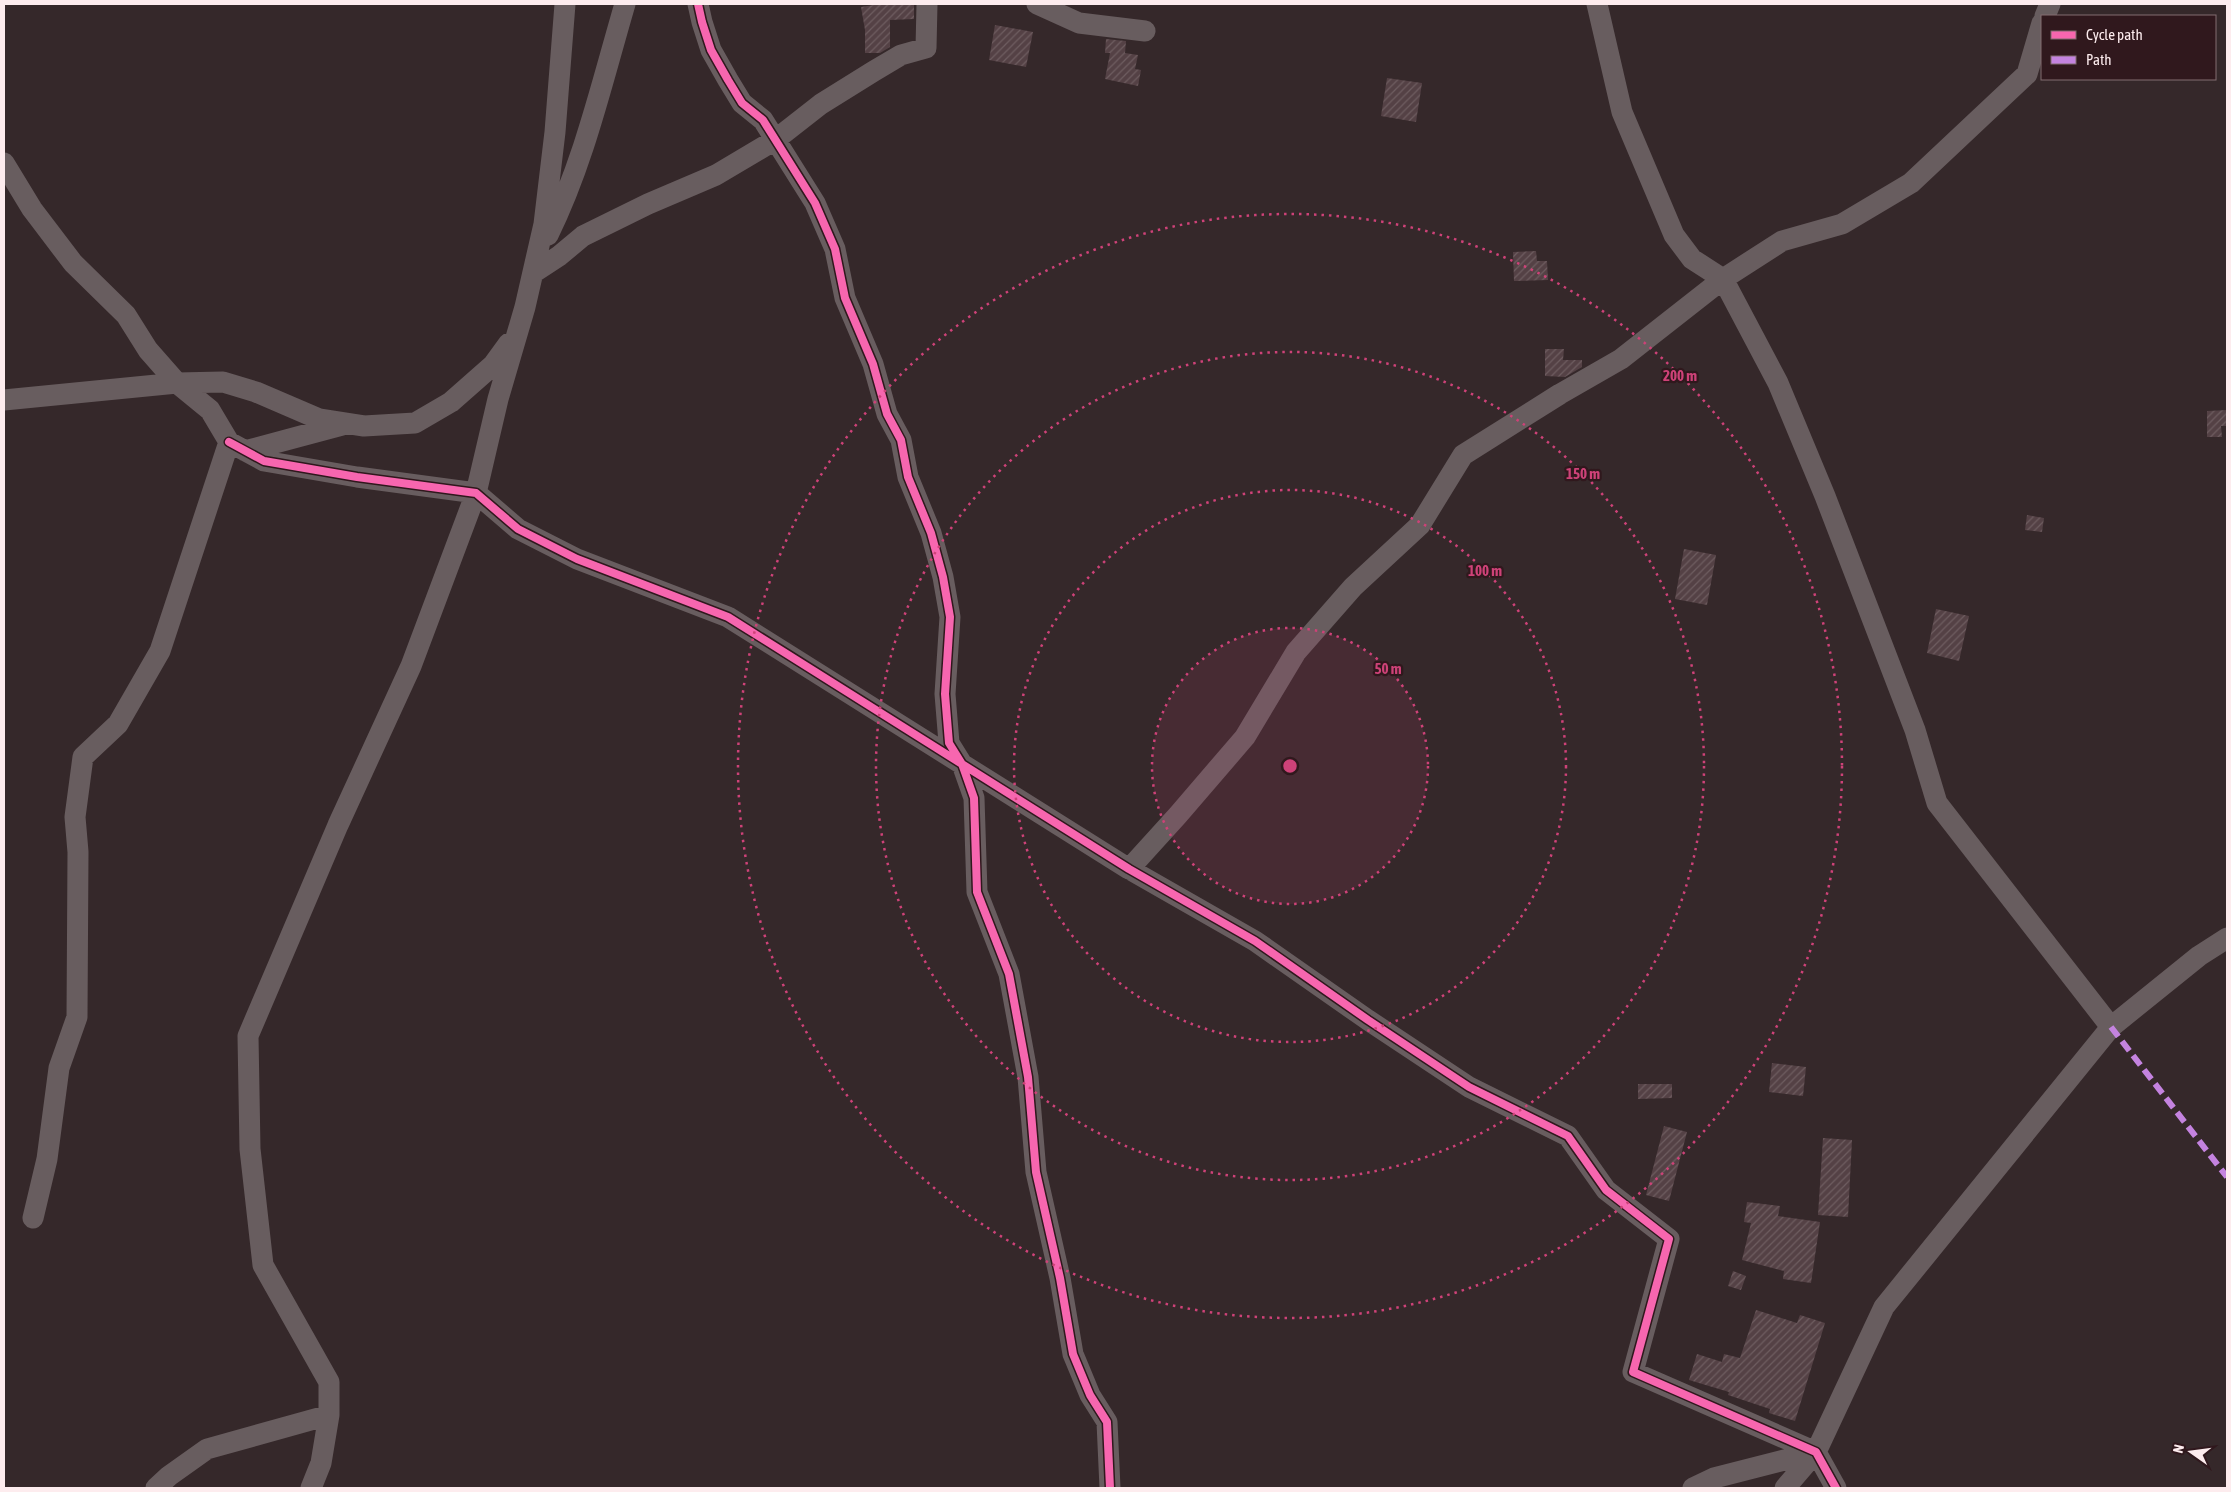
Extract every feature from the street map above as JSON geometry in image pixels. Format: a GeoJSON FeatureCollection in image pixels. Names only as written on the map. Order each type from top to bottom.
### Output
{"type":"FeatureCollection","features":[{"type":"Feature","properties":{"kind":"street"},"geometry":{"type":"LineString","coordinates":[[311,1488],[322,1463],[329,1415],[329,1382],[263,1265],[250,1149],[248,1036],[338,826],[411,666],[476,493],[498,399],[519,328],[544,224],[554,142],[565,4]]}},
{"type":"Feature","properties":{"kind":"street"},"geometry":{"type":"LineString","coordinates":[[535,265],[563,205],[595,112],[626,4]]}},
{"type":"Feature","properties":{"kind":"street"},"geometry":{"type":"LineString","coordinates":[[698,4],[711,50],[742,103],[763,120],[815,203],[835,249],[845,298],[873,364],[887,414],[900,440],[908,477],[933,542],[943,577],[950,617],[944,694],[949,743],[962,764],[974,798],[976,892],[1009,974],[1028,1077],[1036,1172],[1060,1278],[1073,1354],[1090,1394],[1107,1422],[1110,1488]]}},
{"type":"Feature","properties":{"kind":"street"},"geometry":{"type":"LineString","coordinates":[[535,265],[559,256],[583,236],[639,208],[716,175],[775,140],[821,104],[874,71],[901,55],[926,48],[927,4]]}},
{"type":"Feature","properties":{"kind":"street"},"geometry":{"type":"LineString","coordinates":[[1037,4],[1079,23],[1145,31]]}},
{"type":"Feature","properties":{"kind":"street"},"geometry":{"type":"LineString","coordinates":[[1597,4],[1622,112],[1674,235],[1692,259],[1724,279],[1778,383],[1826,496],[1915,730],[1937,803],[2111,1027]]}},
{"type":"Feature","properties":{"kind":"street"},"geometry":{"type":"LineString","coordinates":[[1129,869],[1178,816],[1245,737],[1296,652],[1353,587],[1420,525],[1463,455],[1560,394],[1621,359],[1724,279],[1782,241],[1842,224],[1911,183],[2027,74],[2041,26]]}},
{"type":"Feature","properties":{"kind":"street"},"geometry":{"type":"LineString","coordinates":[[4,163],[32,209],[73,263],[126,315],[148,350],[177,383],[210,410],[237,446],[264,461],[357,477],[476,493],[518,529],[577,559],[728,617],[1129,869],[1255,941],[1368,1020],[1469,1087],[1568,1136],[1606,1190],[1669,1239],[1633,1372],[1816,1452],[1836,1488]]}},
{"type":"Feature","properties":{"kind":"street"},"geometry":{"type":"LineString","coordinates":[[4,400],[177,383],[223,382],[256,392],[319,419],[364,426],[415,423],[451,402],[492,365],[519,328]]}},
{"type":"Feature","properties":{"kind":"street"},"geometry":{"type":"LineString","coordinates":[[237,446],[347,424]]}},
{"type":"Feature","properties":{"kind":"street"},"geometry":{"type":"LineString","coordinates":[[33,1218],[47,1159],[59,1068],[76,1018],[78,852],[76,817],[83,757],[118,724],[160,650],[237,446]]}},
{"type":"Feature","properties":{"kind":"street"},"geometry":{"type":"LineString","coordinates":[[1785,1488],[1816,1452],[1884,1307],[2111,1027],[2199,956],[2227,938]]}},
{"type":"Feature","properties":{"kind":"street"},"geometry":{"type":"LineString","coordinates":[[156,1488],[169,1476],[207,1449],[329,1415]]}},
{"type":"Feature","properties":{"kind":"street"},"geometry":{"type":"LineString","coordinates":[[1692,1488],[1714,1478],[1816,1452]]}},
{"type":"Feature","properties":{"kind":"building"},"geometry":{"type":"Polygon","coordinates":[[[880,4],[914,4],[914,19],[890,20],[890,47],[880,53],[865,53],[865,30],[861,7],[880,4]]]}},
{"type":"Feature","properties":{"kind":"building"},"geometry":{"type":"Polygon","coordinates":[[[995,25],[1033,32],[1026,67],[989,60],[995,25]]]}},
{"type":"Feature","properties":{"kind":"building"},"geometry":{"type":"Polygon","coordinates":[[[1106,39],[1126,41],[1125,53],[1138,55],[1135,69],[1141,70],[1138,86],[1105,79],[1110,53],[1105,53],[1106,39]]]}},
{"type":"Feature","properties":{"kind":"building"},"geometry":{"type":"Polygon","coordinates":[[[1387,78],[1422,83],[1416,122],[1381,116],[1387,78]]]}},
{"type":"Feature","properties":{"kind":"building"},"geometry":{"type":"Polygon","coordinates":[[[1536,251],[1537,261],[1547,261],[1548,280],[1514,281],[1513,252],[1536,251]]]}},
{"type":"Feature","properties":{"kind":"building"},"geometry":{"type":"Polygon","coordinates":[[[1545,349],[1564,349],[1563,360],[1582,360],[1582,367],[1565,377],[1545,376],[1545,349]]]}},
{"type":"Feature","properties":{"kind":"building"},"geometry":{"type":"Polygon","coordinates":[[[2227,410],[2227,426],[2221,426],[2222,437],[2207,437],[2207,411],[2227,410]]]}},
{"type":"Feature","properties":{"kind":"building"},"geometry":{"type":"Polygon","coordinates":[[[2027,515],[2044,518],[2042,532],[2025,530],[2027,515]]]}},
{"type":"Feature","properties":{"kind":"building"},"geometry":{"type":"Polygon","coordinates":[[[1684,549],[1716,555],[1707,605],[1675,599],[1684,549]]]}},
{"type":"Feature","properties":{"kind":"building"},"geometry":{"type":"Polygon","coordinates":[[[1936,609],[1969,616],[1959,661],[1927,653],[1936,609]]]}},
{"type":"Feature","properties":{"kind":"building"},"geometry":{"type":"Polygon","coordinates":[[[1772,1063],[1806,1067],[1803,1096],[1769,1092],[1772,1063]]]}},
{"type":"Feature","properties":{"kind":"building"},"geometry":{"type":"Polygon","coordinates":[[[1638,1084],[1672,1084],[1672,1098],[1638,1099],[1638,1084]]]}},
{"type":"Feature","properties":{"kind":"building"},"geometry":{"type":"Polygon","coordinates":[[[1664,1126],[1687,1132],[1669,1201],[1646,1195],[1664,1126]]]}},
{"type":"Feature","properties":{"kind":"building"},"geometry":{"type":"Polygon","coordinates":[[[1823,1138],[1852,1140],[1848,1217],[1818,1215],[1823,1138]]]}},
{"type":"Feature","properties":{"kind":"building"},"geometry":{"type":"Polygon","coordinates":[[[1747,1202],[1780,1206],[1778,1216],[1820,1222],[1811,1283],[1783,1279],[1784,1271],[1742,1260],[1751,1223],[1744,1222],[1747,1202]]]}},
{"type":"Feature","properties":{"kind":"building"},"geometry":{"type":"Polygon","coordinates":[[[1733,1271],[1746,1276],[1741,1290],[1728,1286],[1733,1271]]]}},
{"type":"Feature","properties":{"kind":"building"},"geometry":{"type":"Polygon","coordinates":[[[1756,1310],[1797,1323],[1800,1315],[1825,1323],[1795,1421],[1769,1413],[1770,1409],[1728,1395],[1729,1392],[1689,1380],[1697,1354],[1722,1362],[1724,1354],[1740,1358],[1756,1310]]]}},
{"type":"Feature","properties":{"kind":"marked path"},"geometry":{"type":"LineString","coordinates":[[2111,1027],[2227,1177]]}},
{"type":"Feature","properties":{"kind":"cycle path"},"geometry":{"type":"LineString","coordinates":[[698,4],[711,50],[728,80],[742,103],[763,120],[815,203],[835,249],[845,298],[873,364],[887,414],[901,440],[908,477],[931,533],[943,577],[950,617],[945,694],[949,743],[962,764],[974,798],[977,892],[1009,974],[1028,1077],[1036,1172],[1060,1278],[1073,1354],[1090,1395],[1107,1422],[1110,1488]]}},
{"type":"Feature","properties":{"kind":"cycle path"},"geometry":{"type":"LineString","coordinates":[[229,442],[264,461],[357,477],[476,493],[518,529],[577,559],[728,617],[1129,869],[1255,941],[1368,1020],[1469,1087],[1568,1136],[1606,1190],[1669,1239],[1633,1372],[1816,1452],[1836,1488]]}}]}
